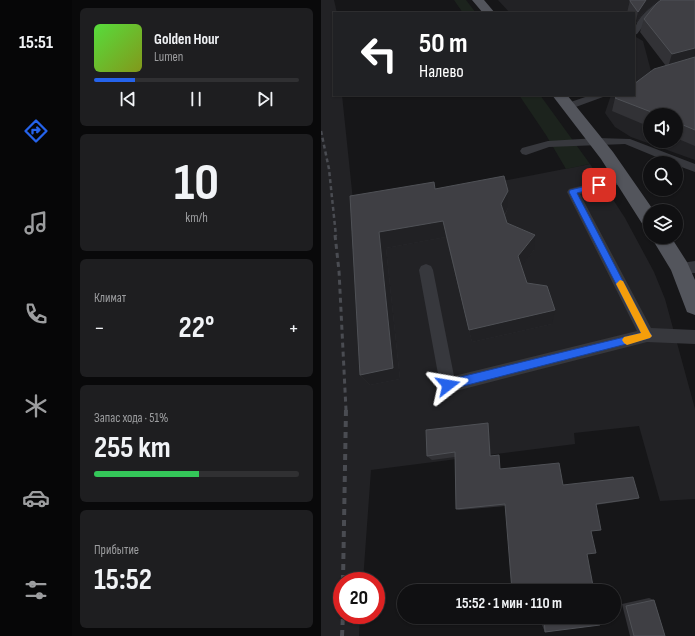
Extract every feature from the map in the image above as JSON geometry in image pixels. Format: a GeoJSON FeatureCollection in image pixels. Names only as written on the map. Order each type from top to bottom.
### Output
{"type":"FeatureCollection","features":[{"type":"Feature","properties":{"kind":"main road"},"geometry":{"type":"LineString","coordinates":[[478,0],[488,12]]}},
{"type":"Feature","properties":{"kind":"main road"},"geometry":{"type":"LineString","coordinates":[[564,100],[597,141],[643,209]]}},
{"type":"Feature","properties":{"kind":"main road"},"geometry":{"type":"LineString","coordinates":[[667,244],[687,268],[695,306]]}},
{"type":"Feature","properties":{"kind":"lane"},"geometry":{"type":"LineString","coordinates":[[635,31],[661,3],[666,0]]}},
{"type":"Feature","properties":{"kind":"lane"},"geometry":{"type":"LineString","coordinates":[[564,100],[595,96]]}},
{"type":"Feature","properties":{"kind":"lane"},"geometry":{"type":"LineString","coordinates":[[526,152],[548,144],[626,141],[695,168]]}},
{"type":"Feature","properties":{"kind":"lane"},"geometry":{"type":"LineString","coordinates":[[624,179],[573,192],[647,336]]}},
{"type":"Feature","properties":{"kind":"lane"},"geometry":{"type":"LineString","coordinates":[[426,270],[448,385],[647,336],[695,337]]}},
{"type":"Feature","properties":{"kind":"shaded area"},"geometry":{"type":"Polygon","coordinates":[[[321,0],[334,0],[337,12],[333,12],[333,96],[342,96],[354,210],[590,164],[625,218],[654,272],[665,299],[695,409],[695,499],[660,501],[639,426],[574,433],[575,444],[371,470],[364,572],[333,572],[333,624],[360,624],[359,636],[321,636],[321,0]]]}},
{"type":"Feature","properties":{"kind":"shaded area"},"geometry":{"type":"Polygon","coordinates":[[[454,0],[466,0],[475,12],[462,12],[454,0]]]}},
{"type":"Feature","properties":{"kind":"shaded area"},"geometry":{"type":"Polygon","coordinates":[[[498,0],[695,0],[651,27],[635,23],[635,12],[509,12],[498,0]]]}},
{"type":"Feature","properties":{"kind":"shaded area"},"geometry":{"type":"Polygon","coordinates":[[[636,37],[643,41],[651,71],[661,80],[695,123],[695,160],[662,148],[683,148],[683,108],[643,108],[643,141],[631,137],[615,127],[605,113],[611,96],[635,96],[636,37]]]}},
{"type":"Feature","properties":{"kind":"shaded area"},"geometry":{"type":"Polygon","coordinates":[[[520,96],[541,96],[590,164],[566,169],[546,135],[520,96]]]}},
{"type":"Feature","properties":{"kind":"building"},"geometry":{"type":"Polygon","coordinates":[[[630,0],[646,0],[638,12],[630,0]]]}},
{"type":"Feature","properties":{"kind":"building"},"geometry":{"type":"Polygon","coordinates":[[[661,0],[695,0],[695,48],[672,54],[644,19],[661,0]]]}},
{"type":"Feature","properties":{"kind":"building"},"geometry":{"type":"Polygon","coordinates":[[[695,57],[695,130],[683,125],[683,108],[643,109],[615,98],[618,96],[635,96],[635,83],[654,69],[695,57]]]}},
{"type":"Feature","properties":{"kind":"building"},"geometry":{"type":"Polygon","coordinates":[[[504,176],[508,191],[501,204],[507,223],[535,235],[518,256],[527,283],[547,286],[555,310],[469,330],[443,221],[379,232],[393,368],[360,375],[350,196],[434,182],[435,189],[504,176]]]}},
{"type":"Feature","properties":{"kind":"building"},"geometry":{"type":"Polygon","coordinates":[[[488,423],[490,456],[499,455],[500,469],[559,463],[563,485],[633,477],[639,498],[596,504],[601,530],[591,531],[596,553],[587,554],[593,584],[511,584],[505,504],[456,509],[455,452],[427,456],[426,430],[488,423]]]}},
{"type":"Feature","properties":{"kind":"building"},"geometry":{"type":"Polygon","coordinates":[[[654,600],[665,636],[634,636],[626,606],[654,600]]]}},
{"type":"Feature","properties":{"kind":"building"},"geometry":{"type":"Polygon","coordinates":[[[544,624],[600,625],[545,632],[544,624]]]}},
{"type":"Feature","properties":{"kind":"railway"},"geometry":{"type":"LineString","coordinates":[[321,131],[329,169],[336,236]]}},
{"type":"Feature","properties":{"kind":"railway"},"geometry":{"type":"LineString","coordinates":[[335,235],[339,271],[346,410]]}},
{"type":"Feature","properties":{"kind":"railway"},"geometry":{"type":"LineString","coordinates":[[343,572],[346,410]]}},
{"type":"Feature","properties":{"kind":"railway"},"geometry":{"type":"LineString","coordinates":[[342,636],[343,624]]}},
{"type":"Feature","properties":{"kind":"slow traffic"},"geometry":{"type":"LineString","coordinates":[[620,284],[647,336],[627,340]]}},
{"type":"Feature","properties":{"kind":"route"},"geometry":{"type":"LineString","coordinates":[[448,385],[647,336],[573,192],[599,185]]}}]}
